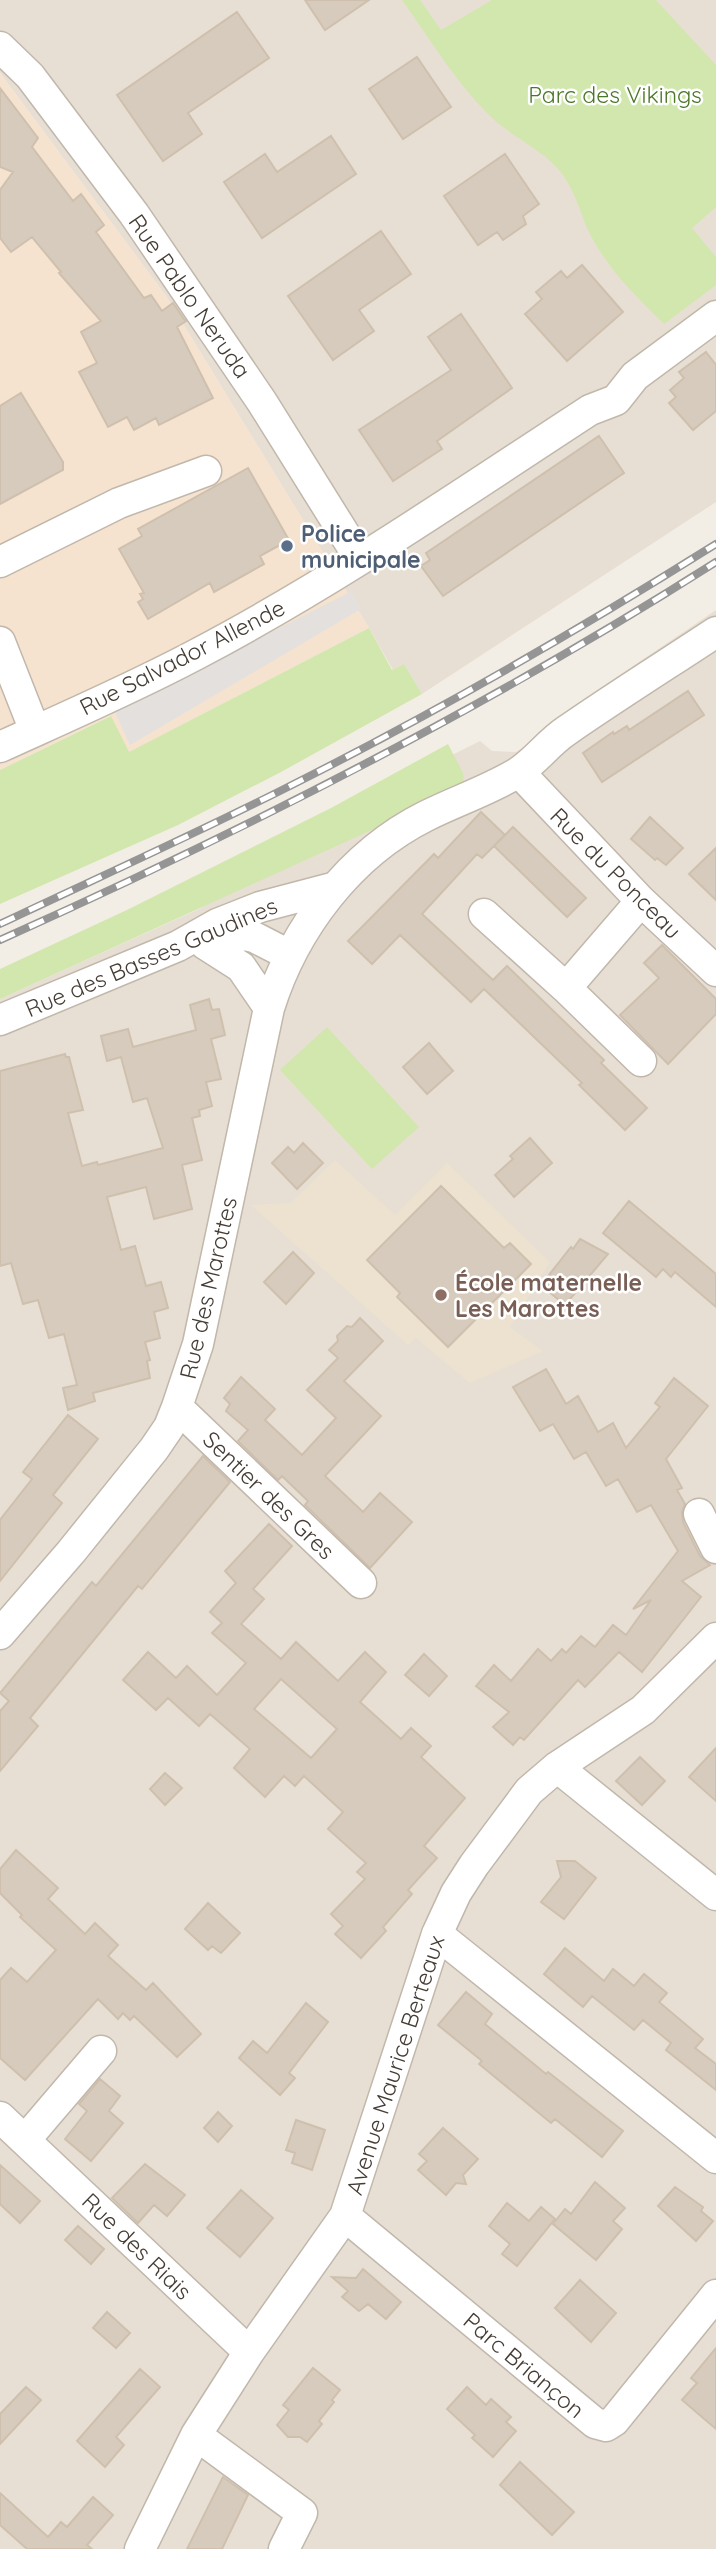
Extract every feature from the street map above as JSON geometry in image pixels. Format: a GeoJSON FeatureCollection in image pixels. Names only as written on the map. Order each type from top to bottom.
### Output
{"type":"FeatureCollection","features":[{"type":"Feature","properties":{"kind":"street","name":"Rue Pablo Neruda"},"geometry":{"type":"LineString","coordinates":[[0,47],[30,76],[134,215],[262,402],[360,559]]}},
{"type":"Feature","properties":{"kind":"street","name":"Rue Salvador Allende"},"geometry":{"type":"LineString","coordinates":[[0,747],[196,655],[360,559],[590,410],[616,400],[635,376],[716,316]]}},
{"type":"Feature","properties":{"kind":"street"},"geometry":{"type":"LineString","coordinates":[[0,562],[120,503],[206,471]]}},
{"type":"Feature","properties":{"kind":"street"},"geometry":{"type":"LineString","coordinates":[[337,887],[362,859],[424,817],[519,772],[562,733],[716,632]]}},
{"type":"Feature","properties":{"kind":"street"},"geometry":{"type":"LineString","coordinates":[[0,642],[35,731]]}},
{"type":"Feature","properties":{"kind":"street","name":"Rue du Ponceau"},"geometry":{"type":"LineString","coordinates":[[519,772],[641,901],[716,971]]}},
{"type":"Feature","properties":{"kind":"street","name":"Rue des Basses Gaudines"},"geometry":{"type":"LineString","coordinates":[[0,1020],[191,945],[217,925],[260,907],[337,887]]}},
{"type":"Feature","properties":{"kind":"street","name":"Rue des Marottes"},"geometry":{"type":"LineString","coordinates":[[0,1634],[155,1449],[169,1427],[198,1344],[269,1007],[278,979],[295,945],[337,887]]}},
{"type":"Feature","properties":{"kind":"street"},"geometry":{"type":"LineString","coordinates":[[566,988],[641,901]]}},
{"type":"Feature","properties":{"kind":"street"},"geometry":{"type":"LineString","coordinates":[[260,907],[281,919],[295,945]]}},
{"type":"Feature","properties":{"kind":"street"},"geometry":{"type":"LineString","coordinates":[[484,914],[641,1061]]}},
{"type":"Feature","properties":{"kind":"street"},"geometry":{"type":"LineString","coordinates":[[191,945],[245,935],[295,945]]}},
{"type":"Feature","properties":{"kind":"street"},"geometry":{"type":"LineString","coordinates":[[191,945],[241,967],[269,1007]]}},
{"type":"Feature","properties":{"kind":"street","name":"Sentier des Gres"},"geometry":{"type":"LineString","coordinates":[[177,1407],[361,1583]]}},
{"type":"Feature","properties":{"kind":"street"},"geometry":{"type":"LineString","coordinates":[[699,1514],[716,1548]]}},
{"type":"Feature","properties":{"kind":"street","name":"Avenue Maurice Berteaux"},"geometry":{"type":"LineString","coordinates":[[140,2549],[196,2435],[249,2353],[345,2216],[437,1934],[456,1893],[528,1791],[557,1767],[643,1710],[713,1647]]}},
{"type":"Feature","properties":{"kind":"street"},"geometry":{"type":"LineString","coordinates":[[557,1767],[716,1895]]}},
{"type":"Feature","properties":{"kind":"street"},"geometry":{"type":"LineString","coordinates":[[437,1934],[716,2158]]}},
{"type":"Feature","properties":{"kind":"street"},"geometry":{"type":"LineString","coordinates":[[25,2140],[101,2050]]}},
{"type":"Feature","properties":{"kind":"street","name":"Rue des Riais"},"geometry":{"type":"LineString","coordinates":[[0,2117],[249,2353]]}},
{"type":"Feature","properties":{"kind":"street","name":"Parc Briançon"},"geometry":{"type":"LineString","coordinates":[[345,2216],[595,2423],[606,2426],[614,2421],[716,2295]]}},
{"type":"Feature","properties":{"kind":"street"},"geometry":{"type":"LineString","coordinates":[[196,2435],[302,2513],[284,2549]]}},
{"type":"Feature","properties":{"kind":"shaded area"},"geometry":{"type":"Polygon","coordinates":[[[0,0],[716,0],[716,502],[422,694],[404,664],[393,670],[166,296],[0,73],[0,0]]]}},
{"type":"Feature","properties":{"kind":"shaded area"},"geometry":{"type":"Polygon","coordinates":[[[0,73],[166,296],[369,628],[128,753],[110,716],[0,770],[0,73]]]}},
{"type":"Feature","properties":{"kind":"shaded area"},"geometry":{"type":"Polygon","coordinates":[[[352,591],[361,609],[130,745],[115,712],[352,591]]]}},
{"type":"Feature","properties":{"kind":"shaded area"},"geometry":{"type":"Polygon","coordinates":[[[716,610],[716,2549],[0,2549],[0,999],[199,909],[444,759],[480,741],[492,751],[516,752],[541,737],[568,710],[716,610]]]}},
{"type":"Feature","properties":{"kind":"shaded area","name":"École maternelle Les Marottes"},"geometry":{"type":"Polygon","coordinates":[[[335,1160],[395,1215],[447,1163],[550,1262],[510,1327],[543,1351],[470,1383],[416,1338],[408,1345],[251,1205],[291,1203],[335,1160]]]}},
{"type":"Feature","properties":{"kind":"green space","name":"Parc des Vikings"},"geometry":{"type":"Polygon","coordinates":[[[402,0],[420,0],[441,30],[492,0],[656,0],[716,65],[716,207],[692,228],[716,257],[716,285],[664,324],[608,263],[588,230],[572,191],[556,166],[489,115],[454,74],[402,0]]]}},
{"type":"Feature","properties":{"kind":"green space"},"geometry":{"type":"Polygon","coordinates":[[[369,628],[392,670],[404,664],[422,694],[178,825],[0,904],[0,770],[111,716],[129,752],[369,628]]]}},
{"type":"Feature","properties":{"kind":"green space"},"geometry":{"type":"Polygon","coordinates":[[[448,744],[463,773],[464,784],[433,802],[0,999],[0,969],[129,909],[331,808],[448,744]]]}},
{"type":"Feature","properties":{"kind":"green space"},"geometry":{"type":"Polygon","coordinates":[[[327,1027],[419,1127],[372,1169],[280,1070],[327,1027]]]}},
{"type":"Feature","properties":{"kind":"building"},"geometry":{"type":"Polygon","coordinates":[[[305,0],[369,0],[325,30],[305,0]]]}},
{"type":"Feature","properties":{"kind":"building"},"geometry":{"type":"Polygon","coordinates":[[[237,12],[269,58],[188,113],[202,134],[163,161],[117,95],[237,12]]]}},
{"type":"Feature","properties":{"kind":"building"},"geometry":{"type":"Polygon","coordinates":[[[417,57],[451,107],[403,139],[369,89],[417,57]]]}},
{"type":"Feature","properties":{"kind":"building"},"geometry":{"type":"Polygon","coordinates":[[[0,88],[38,138],[32,147],[73,201],[81,194],[104,225],[96,232],[144,298],[151,295],[162,311],[173,303],[186,321],[177,327],[213,398],[159,425],[156,418],[134,430],[127,417],[108,427],[79,372],[97,363],[81,332],[101,321],[32,237],[11,252],[0,238],[0,190],[13,172],[0,167],[0,88]]]}},
{"type":"Feature","properties":{"kind":"building"},"geometry":{"type":"Polygon","coordinates":[[[331,136],[356,174],[262,238],[224,182],[265,154],[277,172],[331,136]]]}},
{"type":"Feature","properties":{"kind":"building"},"geometry":{"type":"Polygon","coordinates":[[[505,154],[539,204],[523,216],[526,224],[503,240],[497,232],[478,245],[444,196],[505,154]]]}},
{"type":"Feature","properties":{"kind":"building"},"geometry":{"type":"Polygon","coordinates":[[[381,231],[411,274],[359,310],[374,331],[333,360],[288,296],[381,231]]]}},
{"type":"Feature","properties":{"kind":"building"},"geometry":{"type":"Polygon","coordinates":[[[582,265],[623,312],[567,361],[525,314],[542,299],[536,292],[561,271],[567,278],[582,265]]]}},
{"type":"Feature","properties":{"kind":"building"},"geometry":{"type":"Polygon","coordinates":[[[461,314],[512,388],[437,441],[442,449],[393,481],[359,430],[451,370],[428,337],[461,314]]]}},
{"type":"Feature","properties":{"kind":"building"},"geometry":{"type":"Polygon","coordinates":[[[706,352],[716,365],[716,411],[693,430],[669,403],[676,397],[670,390],[684,378],[679,372],[706,352]]]}},
{"type":"Feature","properties":{"kind":"building"},"geometry":{"type":"Polygon","coordinates":[[[21,393],[63,462],[63,470],[0,504],[0,406],[21,393]]]}},
{"type":"Feature","properties":{"kind":"building"},"geometry":{"type":"Polygon","coordinates":[[[599,436],[624,473],[443,596],[421,566],[430,560],[426,553],[599,436]]]}},
{"type":"Feature","properties":{"kind":"building"},"geometry":{"type":"Polygon","coordinates":[[[248,468],[289,540],[260,556],[264,564],[214,592],[210,583],[148,619],[138,602],[143,599],[140,594],[144,593],[119,549],[142,536],[138,529],[248,468]]]}},
{"type":"Feature","properties":{"kind":"building"},"geometry":{"type":"Polygon","coordinates":[[[688,691],[704,715],[602,782],[583,753],[613,732],[614,734],[627,726],[629,730],[688,691]]]}},
{"type":"Feature","properties":{"kind":"building"},"geometry":{"type":"Polygon","coordinates":[[[481,812],[505,835],[482,858],[477,854],[422,914],[493,980],[507,966],[604,1060],[601,1063],[647,1108],[625,1130],[579,1085],[582,1083],[484,989],[471,1002],[400,935],[372,964],[348,941],[434,854],[438,858],[481,812]]]}},
{"type":"Feature","properties":{"kind":"building"},"geometry":{"type":"Polygon","coordinates":[[[650,817],[683,848],[666,865],[657,858],[655,860],[631,839],[650,817]]]}},
{"type":"Feature","properties":{"kind":"building"},"geometry":{"type":"Polygon","coordinates":[[[513,827],[586,898],[567,917],[494,846],[513,827]]]}},
{"type":"Feature","properties":{"kind":"building"},"geometry":{"type":"Polygon","coordinates":[[[716,848],[716,900],[689,874],[716,848]]]}},
{"type":"Feature","properties":{"kind":"building"},"geometry":{"type":"Polygon","coordinates":[[[662,945],[716,999],[716,1014],[668,1064],[620,1015],[659,978],[644,963],[662,945]]]}},
{"type":"Feature","properties":{"kind":"building"},"geometry":{"type":"Polygon","coordinates":[[[209,999],[212,1010],[219,1009],[225,1035],[211,1039],[221,1079],[206,1082],[212,1106],[199,1110],[200,1116],[192,1118],[202,1160],[182,1165],[192,1209],[154,1219],[146,1187],[107,1197],[121,1250],[135,1246],[146,1286],[161,1282],[168,1308],[154,1312],[160,1338],[145,1342],[150,1360],[147,1361],[150,1378],[93,1393],[95,1401],[68,1410],[63,1388],[77,1385],[64,1334],[49,1338],[38,1300],[23,1304],[11,1263],[0,1266],[0,1071],[65,1054],[69,1057],[83,1110],[68,1113],[82,1166],[97,1162],[98,1165],[163,1148],[147,1098],[133,1102],[121,1057],[107,1061],[101,1036],[128,1029],[133,1047],[196,1030],[190,1005],[209,999]]]}},
{"type":"Feature","properties":{"kind":"building"},"geometry":{"type":"Polygon","coordinates":[[[429,1043],[453,1071],[427,1094],[403,1067],[429,1043]]]}},
{"type":"Feature","properties":{"kind":"building"},"geometry":{"type":"Polygon","coordinates":[[[530,1138],[552,1163],[514,1197],[495,1175],[513,1159],[510,1156],[530,1138]]]}},
{"type":"Feature","properties":{"kind":"building"},"geometry":{"type":"Polygon","coordinates":[[[303,1143],[323,1163],[297,1189],[272,1163],[288,1147],[294,1153],[303,1143]]]}},
{"type":"Feature","properties":{"kind":"building"},"geometry":{"type":"Polygon","coordinates":[[[441,1186],[504,1248],[510,1243],[531,1264],[448,1347],[397,1297],[400,1293],[367,1260],[441,1186]]]}},
{"type":"Feature","properties":{"kind":"building"},"geometry":{"type":"Polygon","coordinates":[[[629,1201],[716,1274],[716,1307],[675,1272],[671,1277],[663,1269],[656,1277],[603,1233],[629,1201]]]}},
{"type":"Feature","properties":{"kind":"building"},"geometry":{"type":"Polygon","coordinates":[[[580,1239],[608,1254],[565,1305],[541,1285],[580,1239]]]}},
{"type":"Feature","properties":{"kind":"building"},"geometry":{"type":"Polygon","coordinates":[[[293,1252],[314,1273],[286,1304],[264,1282],[293,1252]]]}},
{"type":"Feature","properties":{"kind":"building"},"geometry":{"type":"Polygon","coordinates":[[[360,1318],[383,1341],[344,1381],[381,1416],[325,1476],[363,1512],[380,1493],[412,1522],[370,1568],[305,1505],[308,1501],[282,1476],[278,1480],[238,1441],[248,1430],[226,1411],[230,1404],[224,1398],[241,1377],[275,1409],[265,1420],[302,1455],[336,1418],[307,1390],[338,1358],[329,1350],[338,1341],[337,1336],[347,1326],[352,1327],[360,1318]]]}},
{"type":"Feature","properties":{"kind":"building"},"geometry":{"type":"Polygon","coordinates":[[[546,1369],[566,1404],[578,1396],[598,1432],[613,1423],[626,1448],[660,1407],[655,1403],[674,1378],[708,1406],[666,1459],[682,1488],[677,1490],[685,1504],[683,1522],[700,1556],[710,1565],[682,1581],[701,1597],[642,1672],[619,1652],[585,1687],[578,1680],[524,1740],[520,1737],[513,1745],[493,1727],[509,1712],[476,1686],[494,1665],[511,1681],[538,1649],[551,1661],[562,1649],[566,1653],[581,1636],[595,1647],[613,1625],[626,1635],[651,1600],[633,1609],[678,1551],[651,1505],[637,1512],[618,1479],[606,1486],[586,1452],[574,1459],[553,1424],[540,1431],[513,1387],[546,1369]]]}},
{"type":"Feature","properties":{"kind":"building"},"geometry":{"type":"Polygon","coordinates":[[[68,1415],[98,1439],[53,1495],[62,1503],[0,1581],[0,1520],[32,1479],[23,1472],[68,1415]]]}},
{"type":"Feature","properties":{"kind":"building"},"geometry":{"type":"Polygon","coordinates":[[[203,1456],[230,1482],[142,1589],[138,1586],[30,1718],[38,1726],[0,1771],[0,1711],[9,1701],[0,1693],[92,1582],[96,1586],[203,1456]]]}},
{"type":"Feature","properties":{"kind":"building"},"geometry":{"type":"Polygon","coordinates":[[[269,1524],[292,1546],[253,1589],[264,1599],[241,1624],[281,1659],[296,1642],[338,1681],[365,1652],[386,1672],[360,1702],[401,1739],[411,1728],[431,1746],[421,1757],[465,1798],[424,1846],[437,1858],[408,1890],[412,1894],[383,1927],[386,1931],[361,1958],[335,1934],[343,1926],[331,1914],[365,1879],[357,1872],[366,1863],[328,1829],[343,1812],[304,1776],[295,1786],[284,1776],[265,1797],[234,1768],[250,1749],[210,1714],[199,1726],[168,1698],[156,1710],[123,1680],[148,1652],[176,1678],[187,1666],[217,1695],[246,1663],[212,1633],[222,1623],[210,1612],[236,1583],[225,1571],[269,1524]],[[281,1679],[254,1709],[311,1758],[337,1729],[281,1679]]]}},
{"type":"Feature","properties":{"kind":"building"},"geometry":{"type":"Polygon","coordinates":[[[424,1654],[447,1676],[429,1696],[405,1675],[424,1654]]]}},
{"type":"Feature","properties":{"kind":"building"},"geometry":{"type":"Polygon","coordinates":[[[716,1748],[716,1801],[689,1777],[716,1748]]]}},
{"type":"Feature","properties":{"kind":"building"},"geometry":{"type":"Polygon","coordinates":[[[640,1757],[665,1781],[642,1805],[616,1781],[640,1757]]]}},
{"type":"Feature","properties":{"kind":"building"},"geometry":{"type":"Polygon","coordinates":[[[165,1773],[182,1788],[165,1805],[150,1789],[165,1773]]]}},
{"type":"Feature","properties":{"kind":"building"},"geometry":{"type":"Polygon","coordinates":[[[16,1850],[58,1888],[48,1899],[85,1934],[95,1923],[118,1945],[108,1956],[146,1990],[153,1983],[201,2034],[177,2057],[134,2016],[130,2020],[123,2013],[118,2019],[98,1999],[25,2080],[0,2058],[0,1980],[11,1968],[27,1982],[56,1950],[20,1917],[22,1915],[0,1893],[0,1869],[16,1850]]]}},
{"type":"Feature","properties":{"kind":"building"},"geometry":{"type":"Polygon","coordinates":[[[557,1861],[575,1861],[596,1878],[564,1919],[541,1902],[561,1877],[557,1861]]]}},
{"type":"Feature","properties":{"kind":"building"},"geometry":{"type":"Polygon","coordinates":[[[208,1903],[240,1933],[221,1953],[212,1946],[208,1950],[185,1929],[208,1903]]]}},
{"type":"Feature","properties":{"kind":"building"},"geometry":{"type":"Polygon","coordinates":[[[565,1948],[604,1981],[613,1969],[634,1986],[644,1974],[667,1993],[659,2002],[703,2039],[695,2048],[716,2064],[716,2090],[666,2050],[671,2043],[643,2020],[634,2030],[592,1996],[583,2007],[544,1974],[565,1948]]]}},
{"type":"Feature","properties":{"kind":"building"},"geometry":{"type":"Polygon","coordinates":[[[466,1992],[492,2014],[485,2024],[546,2074],[548,2072],[623,2131],[602,2157],[555,2119],[551,2123],[479,2064],[482,2061],[438,2025],[466,1992]]]}},
{"type":"Feature","properties":{"kind":"building"},"geometry":{"type":"Polygon","coordinates":[[[306,2003],[328,2022],[289,2073],[295,2078],[280,2095],[239,2058],[253,2041],[267,2053],[306,2003]]]}},
{"type":"Feature","properties":{"kind":"building"},"geometry":{"type":"Polygon","coordinates":[[[100,2079],[120,2096],[109,2111],[123,2123],[91,2161],[65,2139],[87,2111],[79,2104],[100,2079]]]}},
{"type":"Feature","properties":{"kind":"building"},"geometry":{"type":"Polygon","coordinates":[[[218,2112],[232,2126],[218,2142],[204,2128],[218,2112]]]}},
{"type":"Feature","properties":{"kind":"building"},"geometry":{"type":"Polygon","coordinates":[[[296,2120],[325,2130],[312,2170],[292,2163],[295,2153],[286,2150],[296,2120]]]}},
{"type":"Feature","properties":{"kind":"building"},"geometry":{"type":"Polygon","coordinates":[[[443,2128],[478,2159],[463,2175],[466,2184],[456,2183],[446,2195],[418,2170],[427,2161],[419,2154],[443,2128]]]}},
{"type":"Feature","properties":{"kind":"building"},"geometry":{"type":"Polygon","coordinates":[[[145,2164],[185,2195],[167,2216],[154,2205],[138,2223],[112,2198],[145,2164]]]}},
{"type":"Feature","properties":{"kind":"building"},"geometry":{"type":"Polygon","coordinates":[[[0,2165],[40,2201],[20,2223],[0,2204],[0,2165]]]}},
{"type":"Feature","properties":{"kind":"building"},"geometry":{"type":"Polygon","coordinates":[[[595,2182],[625,2208],[613,2221],[622,2229],[596,2260],[553,2224],[565,2209],[571,2214],[595,2182]]]}},
{"type":"Feature","properties":{"kind":"building"},"geometry":{"type":"Polygon","coordinates":[[[675,2187],[703,2207],[701,2211],[713,2221],[696,2241],[658,2206],[675,2187]]]}},
{"type":"Feature","properties":{"kind":"building"},"geometry":{"type":"Polygon","coordinates":[[[241,2190],[273,2218],[240,2257],[207,2228],[241,2190]]]}},
{"type":"Feature","properties":{"kind":"building"},"geometry":{"type":"Polygon","coordinates":[[[507,2203],[529,2221],[541,2207],[555,2219],[517,2266],[502,2254],[510,2244],[489,2226],[507,2203]]]}},
{"type":"Feature","properties":{"kind":"building"},"geometry":{"type":"Polygon","coordinates":[[[78,2226],[104,2249],[91,2264],[65,2240],[78,2226]]]}},
{"type":"Feature","properties":{"kind":"building"},"geometry":{"type":"Polygon","coordinates":[[[363,2269],[401,2302],[386,2319],[368,2304],[359,2311],[342,2297],[348,2291],[332,2277],[356,2278],[363,2269]]]}},
{"type":"Feature","properties":{"kind":"building"},"geometry":{"type":"Polygon","coordinates":[[[580,2280],[616,2313],[591,2342],[555,2308],[580,2280]]]}},
{"type":"Feature","properties":{"kind":"building"},"geometry":{"type":"Polygon","coordinates":[[[107,2312],[130,2333],[116,2348],[93,2328],[107,2312]]]}},
{"type":"Feature","properties":{"kind":"building"},"geometry":{"type":"Polygon","coordinates":[[[716,2348],[716,2429],[682,2400],[697,2383],[691,2378],[716,2348]]]}},
{"type":"Feature","properties":{"kind":"building"},"geometry":{"type":"Polygon","coordinates":[[[313,2368],[340,2390],[319,2421],[322,2424],[307,2442],[300,2437],[288,2437],[277,2425],[289,2410],[283,2405],[313,2368]]]}},
{"type":"Feature","properties":{"kind":"building"},"geometry":{"type":"Polygon","coordinates":[[[140,2369],[160,2387],[116,2437],[124,2445],[105,2467],[77,2441],[140,2369]]]}},
{"type":"Feature","properties":{"kind":"building"},"geometry":{"type":"Polygon","coordinates":[[[26,2387],[41,2400],[0,2444],[0,2414],[26,2387]]]}},
{"type":"Feature","properties":{"kind":"building"},"geometry":{"type":"Polygon","coordinates":[[[467,2387],[486,2405],[491,2399],[511,2417],[506,2422],[516,2431],[493,2457],[472,2438],[475,2435],[447,2409],[467,2387]]]}},
{"type":"Feature","properties":{"kind":"building"},"geometry":{"type":"Polygon","coordinates":[[[520,2462],[574,2512],[552,2535],[500,2485],[520,2462]]]}},
{"type":"Feature","properties":{"kind":"building"},"geometry":{"type":"Polygon","coordinates":[[[223,2477],[248,2495],[222,2549],[187,2549],[223,2477]]]}},
{"type":"Feature","properties":{"kind":"building"},"geometry":{"type":"Polygon","coordinates":[[[0,2493],[48,2537],[61,2522],[67,2527],[93,2497],[113,2515],[87,2545],[92,2549],[27,2549],[0,2525],[0,2493]]]}},
{"type":"Feature","properties":{"kind":"railway"},"geometry":{"type":"LineString","coordinates":[[0,924],[243,809],[390,734],[555,642],[716,544]]}},
{"type":"Feature","properties":{"kind":"railway"},"geometry":{"type":"LineString","coordinates":[[0,940],[184,855],[365,764],[543,667],[716,562]]}},
{"type":"Feature","properties":{"kind":"place","name":"Police municipale"},"geometry":{"type":"Point","coordinates":[287,546]}},
{"type":"Feature","properties":{"kind":"place","name":"École maternelle Les Marottes"},"geometry":{"type":"Point","coordinates":[441,1295]}}]}
